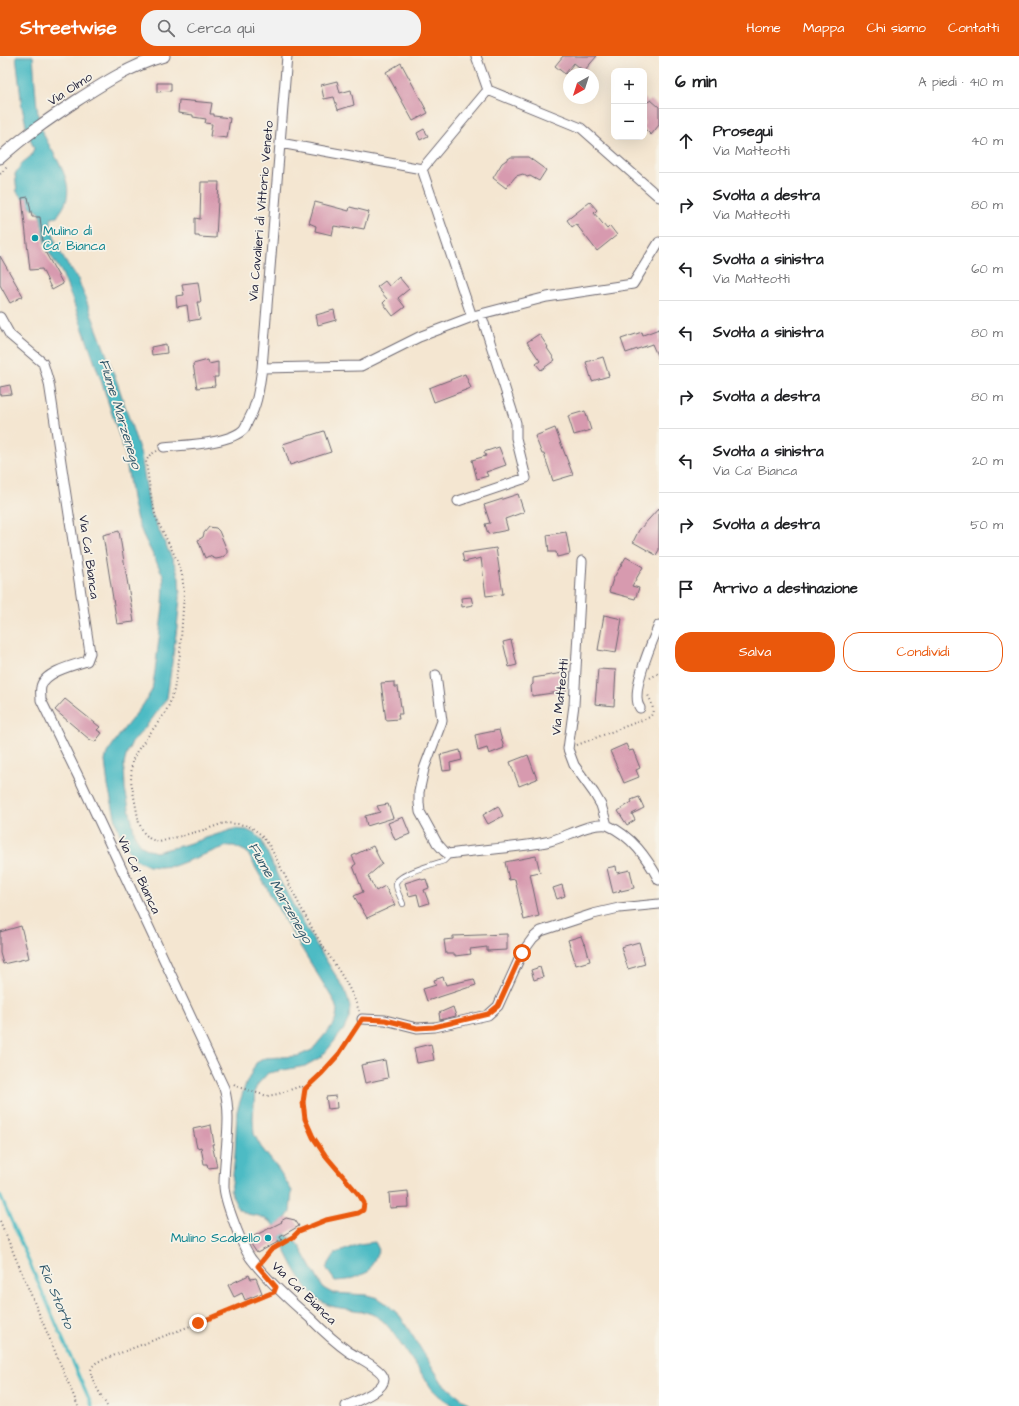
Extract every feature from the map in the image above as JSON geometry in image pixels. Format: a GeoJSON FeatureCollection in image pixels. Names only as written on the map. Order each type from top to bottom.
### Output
{"type":"FeatureCollection","features":[{"type":"Feature","properties":{"kind":"street","name":"Via Olmo"},"geometry":{"type":"LineString","coordinates":[[0,158],[19,140],[107,81],[151,60],[164,56]]}},
{"type":"Feature","properties":{"kind":"street","name":"Via Cavalieri di Vittorio Veneto"},"geometry":{"type":"LineString","coordinates":[[164,447],[203,443],[232,437],[244,429],[258,400],[262,368],[287,56]]}},
{"type":"Feature","properties":{"kind":"street"},"geometry":{"type":"LineString","coordinates":[[476,56],[488,90],[581,128],[659,197]]}},
{"type":"Feature","properties":{"kind":"street"},"geometry":{"type":"LineString","coordinates":[[422,169],[488,90]]}},
{"type":"Feature","properties":{"kind":"street"},"geometry":{"type":"LineString","coordinates":[[280,143],[422,169]]}},
{"type":"Feature","properties":{"kind":"street"},"geometry":{"type":"LineString","coordinates":[[422,169],[516,423],[516,438],[526,478],[458,501]]}},
{"type":"Feature","properties":{"kind":"street"},"geometry":{"type":"LineString","coordinates":[[262,368],[361,366],[419,337],[476,316],[547,297],[633,284],[659,242]]}},
{"type":"Feature","properties":{"kind":"street","name":"Via Ca' Bianca"},"geometry":{"type":"LineString","coordinates":[[0,317],[10,335],[43,364],[50,383],[90,653],[87,661],[67,667],[46,677],[40,687],[41,700],[224,1088],[227,1098],[227,1122],[223,1186],[228,1207],[251,1259],[276,1287],[339,1344],[378,1369],[382,1374],[384,1380],[380,1388],[346,1406]]}},
{"type":"Feature","properties":{"kind":"street","name":"Via Matteotti"},"geometry":{"type":"LineString","coordinates":[[582,562],[574,705],[568,749],[574,765],[601,805],[607,825]]}},
{"type":"Feature","properties":{"kind":"street"},"geometry":{"type":"LineString","coordinates":[[640,708],[636,702],[637,691],[648,650],[659,625]]}},
{"type":"Feature","properties":{"kind":"street"},"geometry":{"type":"LineString","coordinates":[[436,675],[442,721],[424,770],[419,792],[419,803],[420,812],[437,843],[448,854],[547,842],[588,827],[607,825],[615,828],[642,852],[650,862],[659,880]]}},
{"type":"Feature","properties":{"kind":"street"},"geometry":{"type":"LineString","coordinates":[[362,1019],[385,1020],[417,1028],[434,1027],[488,1014],[498,1006],[522,953],[533,938],[541,931],[593,914],[619,908],[659,904]]}},
{"type":"Feature","properties":{"kind":"lane"},"geometry":{"type":"LineString","coordinates":[[403,904],[396,886],[398,880],[404,875],[444,860],[447,858],[448,854]]}},
{"type":"Feature","properties":{"kind":"path"},"geometry":{"type":"LineString","coordinates":[[164,447],[150,455],[146,461],[151,497],[156,518],[175,556],[182,574],[184,593],[180,654],[174,690],[169,705],[158,724],[136,751],[132,761],[131,781],[139,823],[144,833],[150,839],[159,842],[199,832],[224,823],[239,824],[251,827],[260,834],[269,845],[318,939],[344,977],[355,997],[362,1019],[339,1054],[305,1089],[303,1102],[305,1119],[313,1137],[325,1155],[360,1196],[364,1203],[363,1210],[358,1213],[326,1220],[299,1231],[293,1237],[271,1250],[258,1266]]}},
{"type":"Feature","properties":{"kind":"path"},"geometry":{"type":"LineString","coordinates":[[648,680],[659,673]]}},
{"type":"Feature","properties":{"kind":"path"},"geometry":{"type":"LineString","coordinates":[[568,749],[650,717],[653,710],[646,690]]}},
{"type":"Feature","properties":{"kind":"path"},"geometry":{"type":"LineString","coordinates":[[238,1087],[267,1096],[301,1086],[305,1089]]}},
{"type":"Feature","properties":{"kind":"path"},"geometry":{"type":"LineString","coordinates":[[0,1221],[78,1406]]}},
{"type":"Feature","properties":{"kind":"path"},"geometry":{"type":"LineString","coordinates":[[107,1406],[92,1377],[91,1371],[93,1365],[97,1362],[274,1292],[276,1287]]}},
{"type":"Feature","properties":{"kind":"water","name":"Fiume Marzenego"},"geometry":{"type":"Polygon","coordinates":[[[16,56],[33,56],[36,99],[40,124],[43,134],[64,173],[67,184],[68,194],[64,206],[57,217],[51,218],[56,244],[65,261],[78,279],[118,385],[141,455],[150,511],[175,565],[179,578],[180,598],[167,698],[131,744],[124,764],[125,789],[135,836],[142,846],[156,852],[184,845],[234,829],[247,830],[257,835],[262,841],[280,881],[310,935],[345,990],[350,1006],[349,1018],[344,1029],[321,1057],[305,1066],[268,1073],[258,1084],[255,1090],[253,1118],[254,1134],[261,1147],[279,1170],[292,1191],[290,1212],[286,1218],[279,1223],[286,1235],[294,1240],[300,1247],[323,1288],[332,1293],[367,1295],[378,1298],[387,1304],[400,1316],[443,1384],[472,1406],[453,1406],[438,1395],[432,1389],[384,1322],[376,1316],[365,1312],[331,1306],[312,1294],[304,1284],[290,1260],[271,1222],[259,1216],[247,1214],[238,1209],[230,1190],[235,1155],[237,1111],[245,1086],[256,1063],[265,1058],[298,1056],[312,1050],[332,1026],[336,1018],[337,1010],[334,1001],[286,923],[247,852],[234,846],[227,846],[174,866],[159,867],[149,866],[138,861],[130,853],[122,840],[108,786],[105,761],[107,753],[143,705],[152,690],[163,606],[163,575],[137,520],[125,454],[74,304],[62,273],[46,248],[40,213],[26,203],[17,192],[15,174],[22,163],[31,156],[34,149],[27,130],[22,107],[16,56]]]}},
{"type":"Feature","properties":{"kind":"water"},"geometry":{"type":"Polygon","coordinates":[[[375,1242],[379,1250],[368,1272],[348,1280],[335,1281],[326,1268],[335,1254],[359,1244],[375,1242]]]}},
{"type":"Feature","properties":{"kind":"building"},"geometry":{"type":"Polygon","coordinates":[[[563,56],[597,56],[587,68],[580,68],[574,63],[570,68],[563,68],[563,72],[555,66],[563,56]]]}},
{"type":"Feature","properties":{"kind":"building"},"geometry":{"type":"Polygon","coordinates":[[[401,63],[428,113],[413,121],[386,72],[401,63]]]}},
{"type":"Feature","properties":{"kind":"building"},"geometry":{"type":"Polygon","coordinates":[[[337,81],[340,93],[351,90],[354,105],[338,110],[334,97],[324,99],[321,85],[337,81]]]}},
{"type":"Feature","properties":{"kind":"building"},"geometry":{"type":"Polygon","coordinates":[[[157,83],[171,83],[171,91],[157,92],[157,83]]]}},
{"type":"Feature","properties":{"kind":"building"},"geometry":{"type":"Polygon","coordinates":[[[179,100],[212,103],[210,114],[230,118],[227,138],[210,136],[212,124],[205,123],[206,119],[178,113],[179,100]]]}},
{"type":"Feature","properties":{"kind":"building"},"geometry":{"type":"Polygon","coordinates":[[[651,100],[659,107],[659,125],[651,135],[647,131],[647,101],[648,102],[651,100]]]}},
{"type":"Feature","properties":{"kind":"building"},"geometry":{"type":"Polygon","coordinates":[[[424,129],[428,136],[420,140],[417,133],[424,129]]]}},
{"type":"Feature","properties":{"kind":"building"},"geometry":{"type":"Polygon","coordinates":[[[511,157],[528,157],[546,170],[539,181],[523,174],[516,176],[506,188],[493,178],[502,163],[511,157]]]}},
{"type":"Feature","properties":{"kind":"building"},"geometry":{"type":"Polygon","coordinates":[[[201,182],[219,182],[216,238],[195,236],[195,218],[200,219],[201,182]]]}},
{"type":"Feature","properties":{"kind":"building","name":"Mulino di Ca’ Bianca"},"geometry":{"type":"Polygon","coordinates":[[[28,197],[32,217],[40,217],[44,250],[63,284],[52,290],[42,269],[30,270],[22,198],[28,197]]]}},
{"type":"Feature","properties":{"kind":"building"},"geometry":{"type":"Polygon","coordinates":[[[315,202],[349,211],[350,207],[369,212],[364,229],[334,226],[332,235],[315,231],[316,226],[309,223],[315,202]]]}},
{"type":"Feature","properties":{"kind":"building"},"geometry":{"type":"Polygon","coordinates":[[[590,202],[597,210],[594,213],[607,229],[610,226],[617,235],[597,251],[576,224],[572,227],[567,220],[590,202]]]}},
{"type":"Feature","properties":{"kind":"building"},"geometry":{"type":"Polygon","coordinates":[[[0,256],[23,296],[10,303],[0,285],[0,256]]]}},
{"type":"Feature","properties":{"kind":"building"},"geometry":{"type":"Polygon","coordinates":[[[399,277],[409,289],[398,298],[405,307],[393,316],[383,303],[387,299],[377,287],[385,281],[389,286],[399,277]]]}},
{"type":"Feature","properties":{"kind":"building"},"geometry":{"type":"Polygon","coordinates":[[[198,282],[201,302],[197,302],[200,319],[189,321],[187,305],[177,307],[176,296],[184,295],[182,284],[198,282]]]}},
{"type":"Feature","properties":{"kind":"building"},"geometry":{"type":"Polygon","coordinates":[[[334,310],[336,320],[318,325],[316,315],[334,310]]]}},
{"type":"Feature","properties":{"kind":"building"},"geometry":{"type":"Polygon","coordinates":[[[659,329],[659,360],[652,344],[626,353],[621,339],[642,332],[643,335],[659,329]]]}},
{"type":"Feature","properties":{"kind":"building"},"geometry":{"type":"Polygon","coordinates":[[[539,334],[555,360],[541,370],[536,364],[540,361],[527,342],[539,334]]]}},
{"type":"Feature","properties":{"kind":"building"},"geometry":{"type":"Polygon","coordinates":[[[166,344],[167,353],[152,355],[151,347],[166,344]]]}},
{"type":"Feature","properties":{"kind":"building"},"geometry":{"type":"Polygon","coordinates":[[[603,357],[609,376],[592,381],[586,362],[603,357]]]}},
{"type":"Feature","properties":{"kind":"building"},"geometry":{"type":"Polygon","coordinates":[[[208,360],[209,364],[218,362],[218,377],[214,377],[215,386],[197,388],[193,364],[208,360]]]}},
{"type":"Feature","properties":{"kind":"building"},"geometry":{"type":"Polygon","coordinates":[[[465,374],[471,388],[434,402],[429,388],[465,374]]]}},
{"type":"Feature","properties":{"kind":"building"},"geometry":{"type":"Polygon","coordinates":[[[10,385],[12,394],[0,395],[0,387],[10,385]]]}},
{"type":"Feature","properties":{"kind":"building"},"geometry":{"type":"Polygon","coordinates":[[[585,411],[591,430],[574,435],[568,416],[585,411]]]}},
{"type":"Feature","properties":{"kind":"building"},"geometry":{"type":"Polygon","coordinates":[[[555,428],[573,475],[553,481],[544,454],[542,454],[535,436],[555,428]]]}},
{"type":"Feature","properties":{"kind":"building"},"geometry":{"type":"Polygon","coordinates":[[[324,431],[331,452],[290,465],[283,444],[324,431]]]}},
{"type":"Feature","properties":{"kind":"building"},"geometry":{"type":"Polygon","coordinates":[[[499,447],[506,465],[486,472],[488,476],[477,479],[472,460],[486,456],[484,452],[499,447]]]}},
{"type":"Feature","properties":{"kind":"building"},"geometry":{"type":"Polygon","coordinates":[[[518,494],[524,512],[505,519],[508,530],[488,534],[485,524],[490,523],[484,505],[518,494]]]}},
{"type":"Feature","properties":{"kind":"building"},"geometry":{"type":"Polygon","coordinates":[[[659,508],[659,550],[656,555],[633,542],[639,530],[659,508]]]}},
{"type":"Feature","properties":{"kind":"building"},"geometry":{"type":"Polygon","coordinates":[[[209,527],[216,528],[219,531],[227,550],[227,554],[221,558],[216,559],[209,556],[205,558],[198,540],[203,537],[204,533],[209,527]]]}},
{"type":"Feature","properties":{"kind":"building"},"geometry":{"type":"Polygon","coordinates":[[[119,531],[134,622],[117,624],[103,535],[119,531]]]}},
{"type":"Feature","properties":{"kind":"building"},"geometry":{"type":"Polygon","coordinates":[[[566,532],[570,554],[557,557],[556,552],[549,552],[547,535],[566,532]]]}},
{"type":"Feature","properties":{"kind":"building"},"geometry":{"type":"Polygon","coordinates":[[[496,548],[503,594],[486,596],[481,558],[464,562],[462,553],[496,548]]]}},
{"type":"Feature","properties":{"kind":"building"},"geometry":{"type":"Polygon","coordinates":[[[626,557],[643,567],[632,586],[639,588],[635,599],[609,592],[613,579],[626,557]]]}},
{"type":"Feature","properties":{"kind":"building"},"geometry":{"type":"Polygon","coordinates":[[[471,597],[473,605],[462,607],[461,598],[471,597]]]}},
{"type":"Feature","properties":{"kind":"building"},"geometry":{"type":"Polygon","coordinates":[[[604,615],[622,619],[616,653],[598,650],[604,615]]]}},
{"type":"Feature","properties":{"kind":"building"},"geometry":{"type":"Polygon","coordinates":[[[511,640],[517,665],[509,667],[503,642],[511,640]]]}},
{"type":"Feature","properties":{"kind":"building"},"geometry":{"type":"Polygon","coordinates":[[[598,669],[616,670],[614,706],[595,704],[598,669]]]}},
{"type":"Feature","properties":{"kind":"building"},"geometry":{"type":"Polygon","coordinates":[[[563,673],[566,691],[532,696],[531,686],[533,684],[533,678],[563,673]]]}},
{"type":"Feature","properties":{"kind":"building"},"geometry":{"type":"Polygon","coordinates":[[[394,682],[394,687],[398,687],[402,714],[398,714],[399,719],[386,720],[381,683],[394,682]]]}},
{"type":"Feature","properties":{"kind":"building"},"geometry":{"type":"Polygon","coordinates":[[[65,699],[100,727],[97,730],[102,733],[95,742],[89,739],[55,710],[65,699]]]}},
{"type":"Feature","properties":{"kind":"building"},"geometry":{"type":"Polygon","coordinates":[[[499,730],[504,748],[489,754],[487,748],[478,751],[475,735],[499,730]]]}},
{"type":"Feature","properties":{"kind":"building"},"geometry":{"type":"Polygon","coordinates":[[[626,744],[629,751],[633,750],[640,768],[636,770],[639,777],[624,783],[610,751],[626,744]]]}},
{"type":"Feature","properties":{"kind":"building"},"geometry":{"type":"Polygon","coordinates":[[[460,750],[462,760],[450,763],[451,770],[443,771],[440,755],[460,750]]]}},
{"type":"Feature","properties":{"kind":"building"},"geometry":{"type":"Polygon","coordinates":[[[528,755],[537,779],[519,786],[510,762],[528,755]]]}},
{"type":"Feature","properties":{"kind":"building"},"geometry":{"type":"Polygon","coordinates":[[[639,797],[644,808],[632,814],[635,820],[627,825],[618,811],[632,802],[631,800],[639,797]]]}},
{"type":"Feature","properties":{"kind":"building"},"geometry":{"type":"Polygon","coordinates":[[[388,804],[393,818],[367,826],[365,816],[380,812],[377,806],[388,804]]]}},
{"type":"Feature","properties":{"kind":"building"},"geometry":{"type":"Polygon","coordinates":[[[498,806],[503,816],[488,824],[483,815],[498,806]]]}},
{"type":"Feature","properties":{"kind":"building"},"geometry":{"type":"Polygon","coordinates":[[[403,817],[410,834],[395,840],[388,823],[403,817]]]}},
{"type":"Feature","properties":{"kind":"building"},"geometry":{"type":"Polygon","coordinates":[[[373,846],[382,864],[368,876],[376,891],[385,886],[395,905],[367,918],[354,896],[363,892],[353,866],[356,864],[352,856],[373,846]]]}},
{"type":"Feature","properties":{"kind":"building"},"geometry":{"type":"Polygon","coordinates":[[[536,856],[540,872],[530,874],[539,916],[524,920],[515,879],[509,880],[505,862],[536,856]]]}},
{"type":"Feature","properties":{"kind":"building"},"geometry":{"type":"Polygon","coordinates":[[[616,866],[617,873],[630,870],[634,888],[621,891],[620,889],[620,891],[613,893],[607,868],[616,866]]]}},
{"type":"Feature","properties":{"kind":"building"},"geometry":{"type":"Polygon","coordinates":[[[421,878],[422,880],[426,879],[429,888],[424,890],[429,903],[420,906],[417,894],[409,896],[405,883],[421,878]]]}},
{"type":"Feature","properties":{"kind":"building"},"geometry":{"type":"Polygon","coordinates":[[[562,885],[565,896],[557,899],[553,888],[562,885]]]}},
{"type":"Feature","properties":{"kind":"building"},"geometry":{"type":"Polygon","coordinates":[[[21,926],[29,958],[3,964],[0,953],[0,932],[21,926]]]}},
{"type":"Feature","properties":{"kind":"building"},"geometry":{"type":"Polygon","coordinates":[[[507,934],[507,950],[487,951],[487,947],[470,949],[471,954],[455,956],[455,954],[446,954],[444,940],[453,939],[453,936],[507,934]]]}},
{"type":"Feature","properties":{"kind":"building"},"geometry":{"type":"Polygon","coordinates":[[[581,936],[584,944],[585,943],[590,961],[576,965],[568,940],[581,936]]]}},
{"type":"Feature","properties":{"kind":"building"},"geometry":{"type":"Polygon","coordinates":[[[639,942],[645,964],[628,969],[621,947],[639,942]]]}},
{"type":"Feature","properties":{"kind":"building"},"geometry":{"type":"Polygon","coordinates":[[[540,967],[543,977],[534,980],[531,970],[540,967]]]}},
{"type":"Feature","properties":{"kind":"building"},"geometry":{"type":"Polygon","coordinates":[[[443,977],[446,985],[474,979],[476,985],[427,1001],[423,989],[436,985],[434,980],[443,977]]]}},
{"type":"Feature","properties":{"kind":"building"},"geometry":{"type":"Polygon","coordinates":[[[453,1007],[456,1016],[440,1020],[439,1013],[453,1007]]]}},
{"type":"Feature","properties":{"kind":"building"},"geometry":{"type":"Polygon","coordinates":[[[431,1044],[434,1060],[417,1063],[414,1048],[431,1044]]]}},
{"type":"Feature","properties":{"kind":"building"},"geometry":{"type":"Polygon","coordinates":[[[385,1060],[388,1078],[365,1083],[361,1065],[385,1060]]]}},
{"type":"Feature","properties":{"kind":"building"},"geometry":{"type":"Polygon","coordinates":[[[336,1096],[337,1108],[328,1109],[326,1097],[336,1096]]]}},
{"type":"Feature","properties":{"kind":"building"},"geometry":{"type":"Polygon","coordinates":[[[211,1125],[214,1144],[212,1144],[217,1167],[208,1168],[207,1164],[204,1164],[201,1147],[197,1148],[193,1129],[211,1125]]]}},
{"type":"Feature","properties":{"kind":"building"},"geometry":{"type":"Polygon","coordinates":[[[408,1191],[409,1207],[390,1208],[389,1193],[408,1191]]]}},
{"type":"Feature","properties":{"kind":"building"},"geometry":{"type":"Polygon","coordinates":[[[286,1218],[295,1220],[299,1226],[280,1237],[282,1240],[257,1253],[251,1244],[257,1241],[254,1236],[282,1222],[281,1221],[286,1218]]]}},
{"type":"Feature","properties":{"kind":"building"},"geometry":{"type":"Polygon","coordinates":[[[249,1275],[251,1279],[256,1278],[262,1293],[245,1300],[242,1293],[234,1297],[228,1285],[249,1275]]]}},
{"type":"Feature","properties":{"kind":"waterway","name":"Rio Storto"},"geometry":{"type":"LineString","coordinates":[[0,1195],[92,1406]]}},
{"type":"Feature","properties":{"kind":"place","name":"Mulino di Ca’ Bianca"},"geometry":{"type":"Point","coordinates":[35,238]}},
{"type":"Feature","properties":{"kind":"place","name":"Mulino Scabello"},"geometry":{"type":"Point","coordinates":[268,1238]}},
{"type":"Feature","properties":{"kind":"route"},"geometry":{"type":"LineString","coordinates":[[198,1323],[274,1292],[276,1287],[258,1266],[271,1250],[278,1245],[307,1227],[326,1220],[358,1213],[363,1210],[364,1203],[360,1196],[325,1155],[313,1137],[305,1119],[303,1102],[305,1089],[339,1054],[362,1019],[385,1020],[417,1028],[434,1027],[479,1018],[488,1014],[498,1006],[522,953]]}}]}
